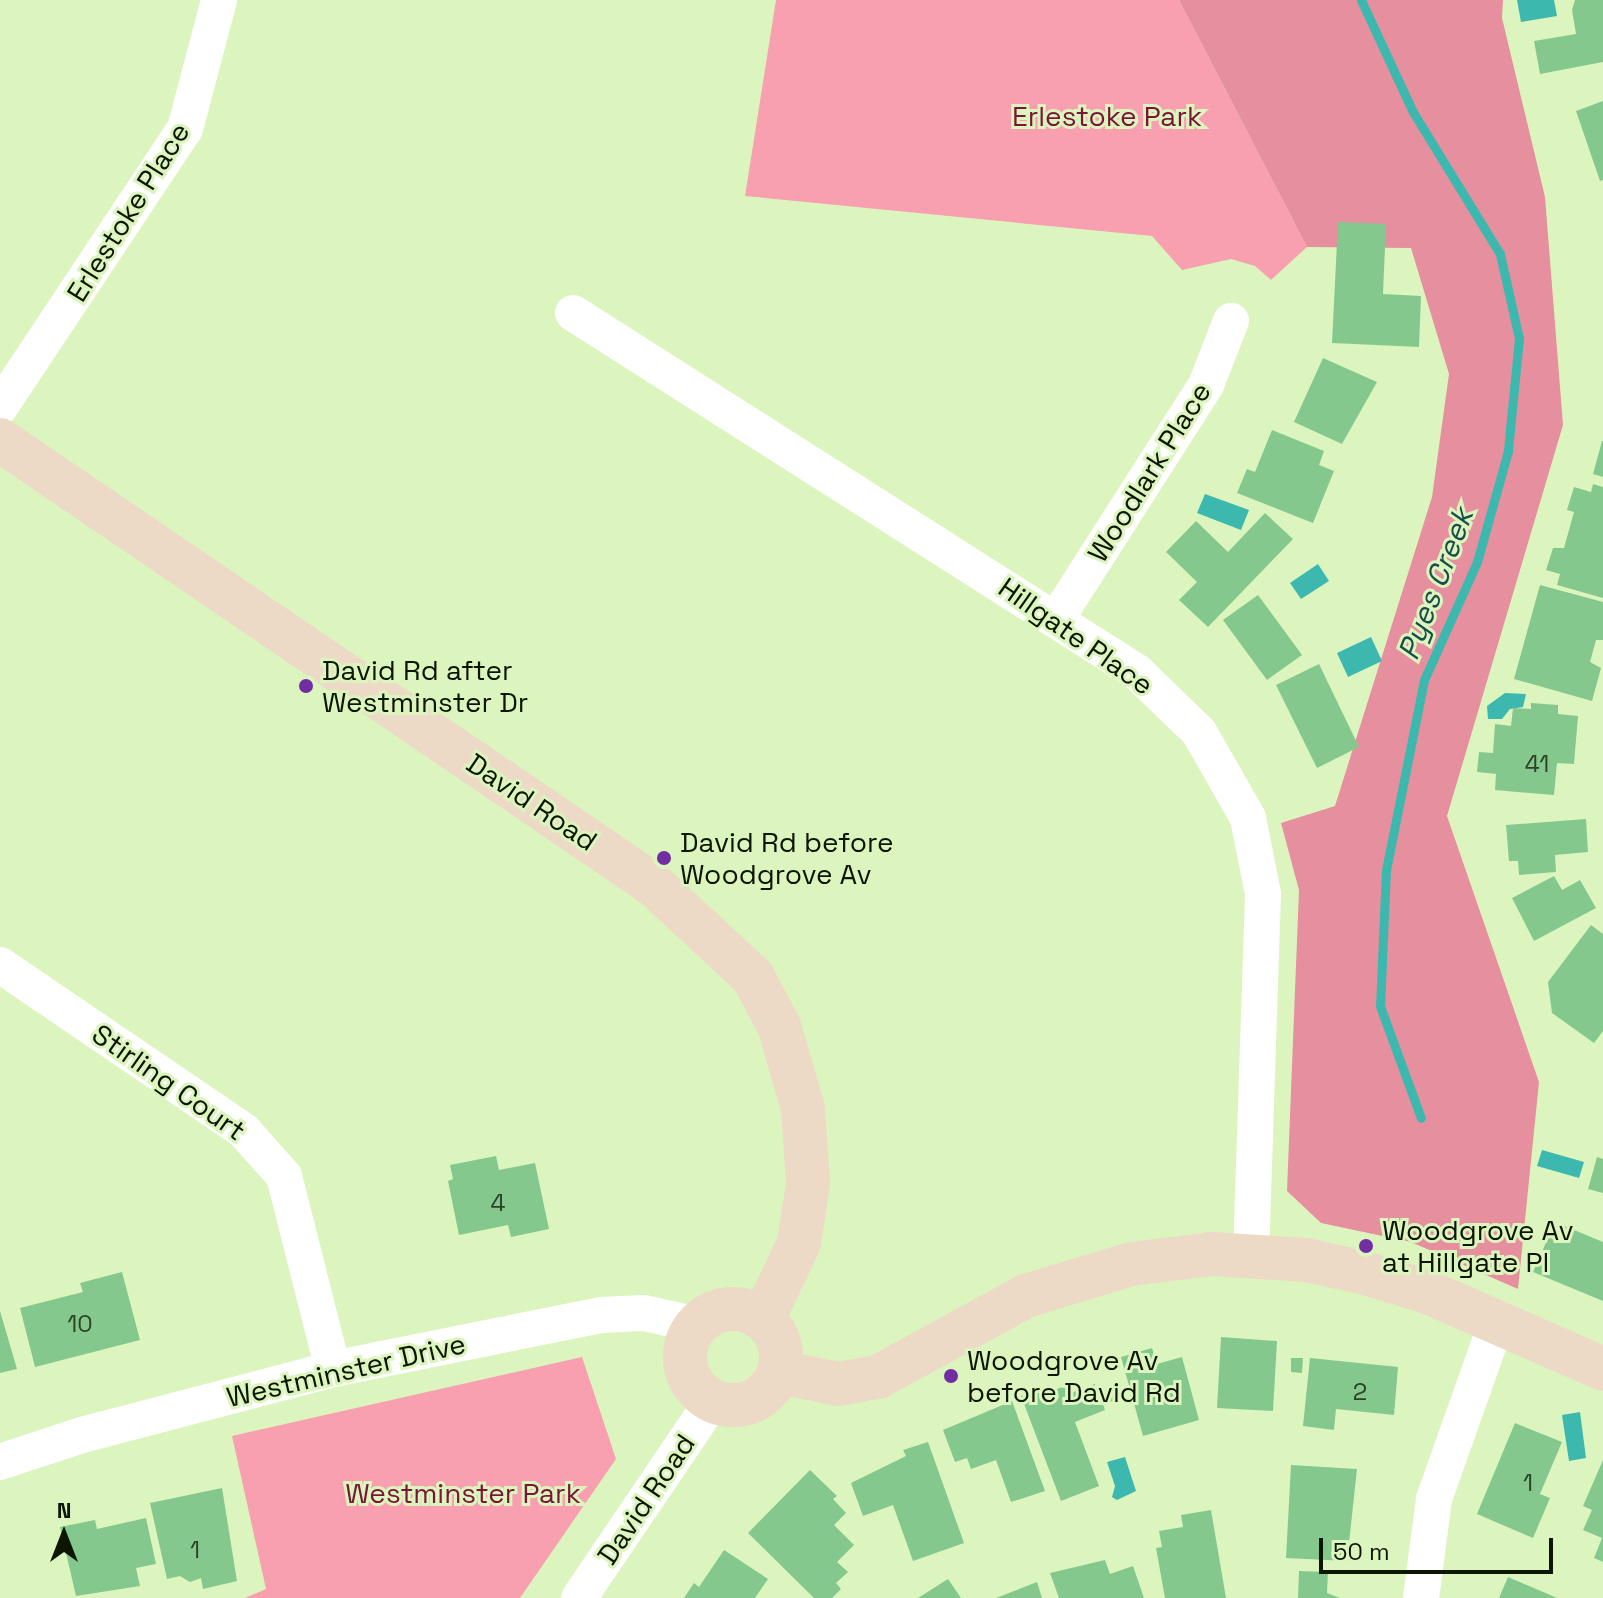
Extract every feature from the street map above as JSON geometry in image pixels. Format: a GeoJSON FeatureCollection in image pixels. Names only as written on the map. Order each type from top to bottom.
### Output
{"type":"FeatureCollection","features":[{"type":"Feature","properties":{"kind":"street","name":"Erlestoke Place"},"geometry":{"type":"LineString","coordinates":[[0,407],[185,129],[219,0]]}},
{"type":"Feature","properties":{"kind":"street","name":"Hillgate Place"},"geometry":{"type":"LineString","coordinates":[[573,313],[1057,618],[1137,672],[1199,732],[1248,818],[1263,894],[1251,1254]]}},
{"type":"Feature","properties":{"kind":"street","name":"Woodlark Place"},"geometry":{"type":"LineString","coordinates":[[1057,618],[1206,385],[1231,321]]}},
{"type":"Feature","properties":{"kind":"street","name":"David Road"},"geometry":{"type":"LineString","coordinates":[[0,440],[654,885],[753,977],[779,1026],[803,1108],[808,1184],[799,1243],[763,1319]]}},
{"type":"Feature","properties":{"kind":"street","name":"Stirling Court"},"geometry":{"type":"LineString","coordinates":[[0,965],[244,1131],[284,1176],[333,1369]]}},
{"type":"Feature","properties":{"kind":"street"},"geometry":{"type":"LineString","coordinates":[[779,1372],[838,1384],[878,1377],[1026,1296],[1088,1275],[1170,1259],[1251,1254],[1365,1273],[1428,1292],[1603,1369]]}},
{"type":"Feature","properties":{"kind":"street"},"geometry":{"type":"LineString","coordinates":[[736,1309],[763,1319],[779,1343],[779,1372],[771,1386],[745,1404],[713,1400],[691,1381],[686,1367],[689,1338],[698,1325],[722,1311],[736,1309]]}},
{"type":"Feature","properties":{"kind":"street","name":"Westminster Drive"},"geometry":{"type":"LineString","coordinates":[[0,1462],[82,1435],[333,1369],[601,1315],[644,1313],[698,1325]]}},
{"type":"Feature","properties":{"kind":"street"},"geometry":{"type":"LineString","coordinates":[[1421,1598],[1434,1499],[1496,1324]]}},
{"type":"Feature","properties":{"kind":"street","name":"David Road"},"geometry":{"type":"LineString","coordinates":[[579,1598],[713,1400]]}},
{"type":"Feature","properties":{"kind":"green space","name":"Erlestoke Park"},"geometry":{"type":"Polygon","coordinates":[[[776,0],[1179,0],[1307,247],[1271,280],[1255,266],[1231,259],[1182,270],[1152,236],[745,196],[776,0]]]}},
{"type":"Feature","properties":{"kind":"green space","name":"Westminster Park"},"geometry":{"type":"Polygon","coordinates":[[[582,1357],[616,1459],[520,1598],[245,1598],[266,1589],[232,1436],[582,1357]]]}},
{"type":"Feature","properties":{"kind":"shaded area"},"geometry":{"type":"Polygon","coordinates":[[[1179,0],[1503,0],[1502,18],[1545,197],[1563,425],[1447,816],[1539,1082],[1518,1289],[1411,1242],[1321,1223],[1287,1191],[1299,890],[1281,823],[1335,806],[1432,497],[1449,374],[1411,248],[1307,247],[1179,0]]]}},
{"type":"Feature","properties":{"kind":"water"},"geometry":{"type":"Polygon","coordinates":[[[1517,0],[1554,0],[1557,16],[1521,22],[1517,0]]]}},
{"type":"Feature","properties":{"kind":"water"},"geometry":{"type":"Polygon","coordinates":[[[1205,494],[1249,510],[1241,530],[1197,513],[1205,494]]]}},
{"type":"Feature","properties":{"kind":"water"},"geometry":{"type":"Polygon","coordinates":[[[1318,564],[1329,581],[1301,599],[1290,583],[1318,564]]]}},
{"type":"Feature","properties":{"kind":"water"},"geometry":{"type":"Polygon","coordinates":[[[1371,637],[1382,661],[1348,677],[1337,653],[1371,637]]]}},
{"type":"Feature","properties":{"kind":"water"},"geometry":{"type":"Polygon","coordinates":[[[1505,693],[1526,694],[1523,707],[1510,709],[1502,719],[1488,719],[1487,706],[1505,693]]]}},
{"type":"Feature","properties":{"kind":"water"},"geometry":{"type":"Polygon","coordinates":[[[1542,1150],[1584,1162],[1579,1178],[1537,1166],[1542,1150]]]}},
{"type":"Feature","properties":{"kind":"water"},"geometry":{"type":"Polygon","coordinates":[[[1580,1412],[1586,1458],[1569,1461],[1562,1415],[1580,1412]]]}},
{"type":"Feature","properties":{"kind":"water"},"geometry":{"type":"Polygon","coordinates":[[[1125,1457],[1136,1491],[1117,1500],[1112,1497],[1115,1486],[1107,1462],[1125,1457]]]}},
{"type":"Feature","properties":{"kind":"building"},"geometry":{"type":"Polygon","coordinates":[[[1575,0],[1603,0],[1603,62],[1540,74],[1534,41],[1576,34],[1572,10],[1575,0]]]}},
{"type":"Feature","properties":{"kind":"building"},"geometry":{"type":"Polygon","coordinates":[[[1603,101],[1603,180],[1600,181],[1576,111],[1603,101]]]}},
{"type":"Feature","properties":{"kind":"building"},"geometry":{"type":"Polygon","coordinates":[[[1338,222],[1386,224],[1383,294],[1421,296],[1419,347],[1332,343],[1338,222]]]}},
{"type":"Feature","properties":{"kind":"building"},"geometry":{"type":"Polygon","coordinates":[[[1323,358],[1377,382],[1342,444],[1294,422],[1323,358]]]}},
{"type":"Feature","properties":{"kind":"building"},"geometry":{"type":"Polygon","coordinates":[[[1272,430],[1324,451],[1319,465],[1334,471],[1313,523],[1237,493],[1247,469],[1255,472],[1272,430]]]}},
{"type":"Feature","properties":{"kind":"building"},"geometry":{"type":"Polygon","coordinates":[[[1603,441],[1603,477],[1593,474],[1603,441]]]}},
{"type":"Feature","properties":{"kind":"building"},"geometry":{"type":"Polygon","coordinates":[[[1593,484],[1603,487],[1603,598],[1557,585],[1560,574],[1546,570],[1553,548],[1564,548],[1574,512],[1567,510],[1574,487],[1591,492],[1593,484]]]}},
{"type":"Feature","properties":{"kind":"building"},"geometry":{"type":"Polygon","coordinates":[[[1265,513],[1293,539],[1208,627],[1179,600],[1197,582],[1166,552],[1196,521],[1228,552],[1265,513]]]}},
{"type":"Feature","properties":{"kind":"building"},"geometry":{"type":"Polygon","coordinates":[[[1540,585],[1603,602],[1603,640],[1596,640],[1590,662],[1601,668],[1592,701],[1514,679],[1540,585]]]}},
{"type":"Feature","properties":{"kind":"building"},"geometry":{"type":"Polygon","coordinates":[[[1258,595],[1302,655],[1267,680],[1223,620],[1258,595]]]}},
{"type":"Feature","properties":{"kind":"building"},"geometry":{"type":"Polygon","coordinates":[[[1319,664],[1359,747],[1317,768],[1276,685],[1319,664]]]}},
{"type":"Feature","properties":{"kind":"building"},"geometry":{"type":"Polygon","coordinates":[[[1531,703],[1558,705],[1558,714],[1578,716],[1574,764],[1557,763],[1554,795],[1495,790],[1496,774],[1477,772],[1479,752],[1493,753],[1495,724],[1511,726],[1513,708],[1531,709],[1531,703]]]}},
{"type":"Feature","properties":{"kind":"building"},"geometry":{"type":"Polygon","coordinates":[[[1586,819],[1588,852],[1555,855],[1556,872],[1519,875],[1518,861],[1509,861],[1506,825],[1586,819]]]}},
{"type":"Feature","properties":{"kind":"building"},"geometry":{"type":"Polygon","coordinates":[[[1554,876],[1562,890],[1580,880],[1596,908],[1534,941],[1512,898],[1554,876]]]}},
{"type":"Feature","properties":{"kind":"building"},"geometry":{"type":"Polygon","coordinates":[[[1591,925],[1603,934],[1603,1031],[1594,1043],[1552,1013],[1548,982],[1591,925]]]}},
{"type":"Feature","properties":{"kind":"building"},"geometry":{"type":"Polygon","coordinates":[[[496,1156],[499,1170],[535,1163],[549,1229],[511,1237],[508,1225],[459,1235],[448,1181],[453,1179],[450,1165],[496,1156]]]}},
{"type":"Feature","properties":{"kind":"building"},"geometry":{"type":"Polygon","coordinates":[[[1597,1157],[1603,1159],[1603,1193],[1588,1189],[1597,1157]]]}},
{"type":"Feature","properties":{"kind":"building"},"geometry":{"type":"Polygon","coordinates":[[[1555,1222],[1603,1242],[1603,1301],[1533,1272],[1555,1222]]]}},
{"type":"Feature","properties":{"kind":"building"},"geometry":{"type":"Polygon","coordinates":[[[122,1272],[140,1340],[35,1367],[20,1308],[83,1292],[80,1283],[122,1272]]]}},
{"type":"Feature","properties":{"kind":"building"},"geometry":{"type":"Polygon","coordinates":[[[0,1311],[17,1369],[0,1373],[0,1311]]]}},
{"type":"Feature","properties":{"kind":"building"},"geometry":{"type":"Polygon","coordinates":[[[1221,1337],[1277,1341],[1273,1411],[1217,1408],[1221,1337]]]}},
{"type":"Feature","properties":{"kind":"building"},"geometry":{"type":"Polygon","coordinates":[[[1152,1348],[1157,1364],[1182,1357],[1199,1420],[1143,1436],[1121,1357],[1152,1348]]]}},
{"type":"Feature","properties":{"kind":"building"},"geometry":{"type":"Polygon","coordinates":[[[1291,1358],[1303,1358],[1302,1373],[1291,1372],[1291,1358]]]}},
{"type":"Feature","properties":{"kind":"building"},"geometry":{"type":"Polygon","coordinates":[[[1310,1358],[1398,1367],[1394,1415],[1336,1409],[1334,1430],[1303,1426],[1310,1358]]]}},
{"type":"Feature","properties":{"kind":"building"},"geometry":{"type":"Polygon","coordinates":[[[1095,1384],[1105,1410],[1075,1422],[1099,1486],[1061,1501],[1021,1396],[1046,1386],[1049,1392],[1068,1385],[1071,1393],[1095,1384]]]}},
{"type":"Feature","properties":{"kind":"building"},"geometry":{"type":"Polygon","coordinates":[[[1115,1387],[1118,1399],[1107,1403],[1103,1391],[1115,1387]]]}},
{"type":"Feature","properties":{"kind":"building"},"geometry":{"type":"Polygon","coordinates":[[[1012,1401],[1045,1491],[1011,1502],[996,1460],[971,1469],[967,1458],[955,1462],[943,1430],[1012,1401]]]}},
{"type":"Feature","properties":{"kind":"building"},"geometry":{"type":"Polygon","coordinates":[[[1515,1423],[1562,1442],[1540,1494],[1550,1498],[1533,1538],[1477,1514],[1515,1423]]]}},
{"type":"Feature","properties":{"kind":"building"},"geometry":{"type":"Polygon","coordinates":[[[928,1442],[964,1543],[913,1561],[893,1505],[863,1516],[851,1483],[906,1456],[903,1450],[928,1442]]]}},
{"type":"Feature","properties":{"kind":"building"},"geometry":{"type":"Polygon","coordinates":[[[1603,1460],[1603,1562],[1594,1558],[1602,1538],[1583,1530],[1592,1510],[1583,1506],[1603,1460]]]}},
{"type":"Feature","properties":{"kind":"building"},"geometry":{"type":"Polygon","coordinates":[[[1291,1465],[1357,1469],[1347,1561],[1286,1558],[1291,1465]]]}},
{"type":"Feature","properties":{"kind":"building"},"geometry":{"type":"Polygon","coordinates":[[[810,1470],[837,1496],[833,1499],[846,1513],[834,1525],[854,1545],[837,1562],[848,1572],[836,1583],[841,1589],[832,1598],[814,1598],[748,1533],[810,1470]]]}},
{"type":"Feature","properties":{"kind":"building"},"geometry":{"type":"Polygon","coordinates":[[[222,1488],[237,1581],[203,1589],[201,1578],[190,1582],[180,1576],[167,1579],[150,1503],[222,1488]]]}},
{"type":"Feature","properties":{"kind":"building"},"geometry":{"type":"Polygon","coordinates":[[[1211,1510],[1226,1598],[1165,1598],[1156,1548],[1162,1547],[1159,1531],[1183,1527],[1181,1515],[1211,1510]]]}},
{"type":"Feature","properties":{"kind":"building"},"geometry":{"type":"Polygon","coordinates":[[[146,1518],[156,1564],[136,1568],[140,1586],[76,1596],[60,1527],[95,1520],[97,1529],[146,1518]]]}},
{"type":"Feature","properties":{"kind":"building"},"geometry":{"type":"Polygon","coordinates":[[[724,1550],[768,1579],[755,1598],[684,1598],[694,1583],[699,1587],[724,1550]]]}},
{"type":"Feature","properties":{"kind":"building"},"geometry":{"type":"Polygon","coordinates":[[[1105,1560],[1110,1574],[1133,1566],[1144,1598],[1059,1598],[1050,1573],[1105,1560]]]}},
{"type":"Feature","properties":{"kind":"building"},"geometry":{"type":"Polygon","coordinates":[[[1299,1571],[1328,1572],[1327,1593],[1340,1598],[1298,1598],[1299,1571]]]}},
{"type":"Feature","properties":{"kind":"building"},"geometry":{"type":"Polygon","coordinates":[[[1508,1577],[1557,1598],[1499,1598],[1508,1577]]]}},
{"type":"Feature","properties":{"kind":"building"},"geometry":{"type":"Polygon","coordinates":[[[948,1579],[961,1598],[918,1598],[948,1579]]]}},
{"type":"Feature","properties":{"kind":"building"},"geometry":{"type":"Polygon","coordinates":[[[1037,1582],[1042,1598],[996,1598],[1037,1582]]]}},
{"type":"Feature","properties":{"kind":"waterway","name":"Pyes Creek"},"geometry":{"type":"LineString","coordinates":[[1361,0],[1413,112],[1500,254],[1519,338],[1508,451],[1477,562],[1424,680],[1386,870],[1380,1006],[1421,1118]]}},
{"type":"Feature","properties":{"kind":"place","name":"David Rd after Westminster Dr"},"geometry":{"type":"Point","coordinates":[306,686]}},
{"type":"Feature","properties":{"kind":"place","name":"David Rd before Woodgrove Av"},"geometry":{"type":"Point","coordinates":[664,858]}},
{"type":"Feature","properties":{"kind":"place","name":"Woodgrove Av at Hillgate Pl"},"geometry":{"type":"Point","coordinates":[1366,1246]}},
{"type":"Feature","properties":{"kind":"place","name":"Woodgrove Av before David Rd"},"geometry":{"type":"Point","coordinates":[951,1376]}}]}
